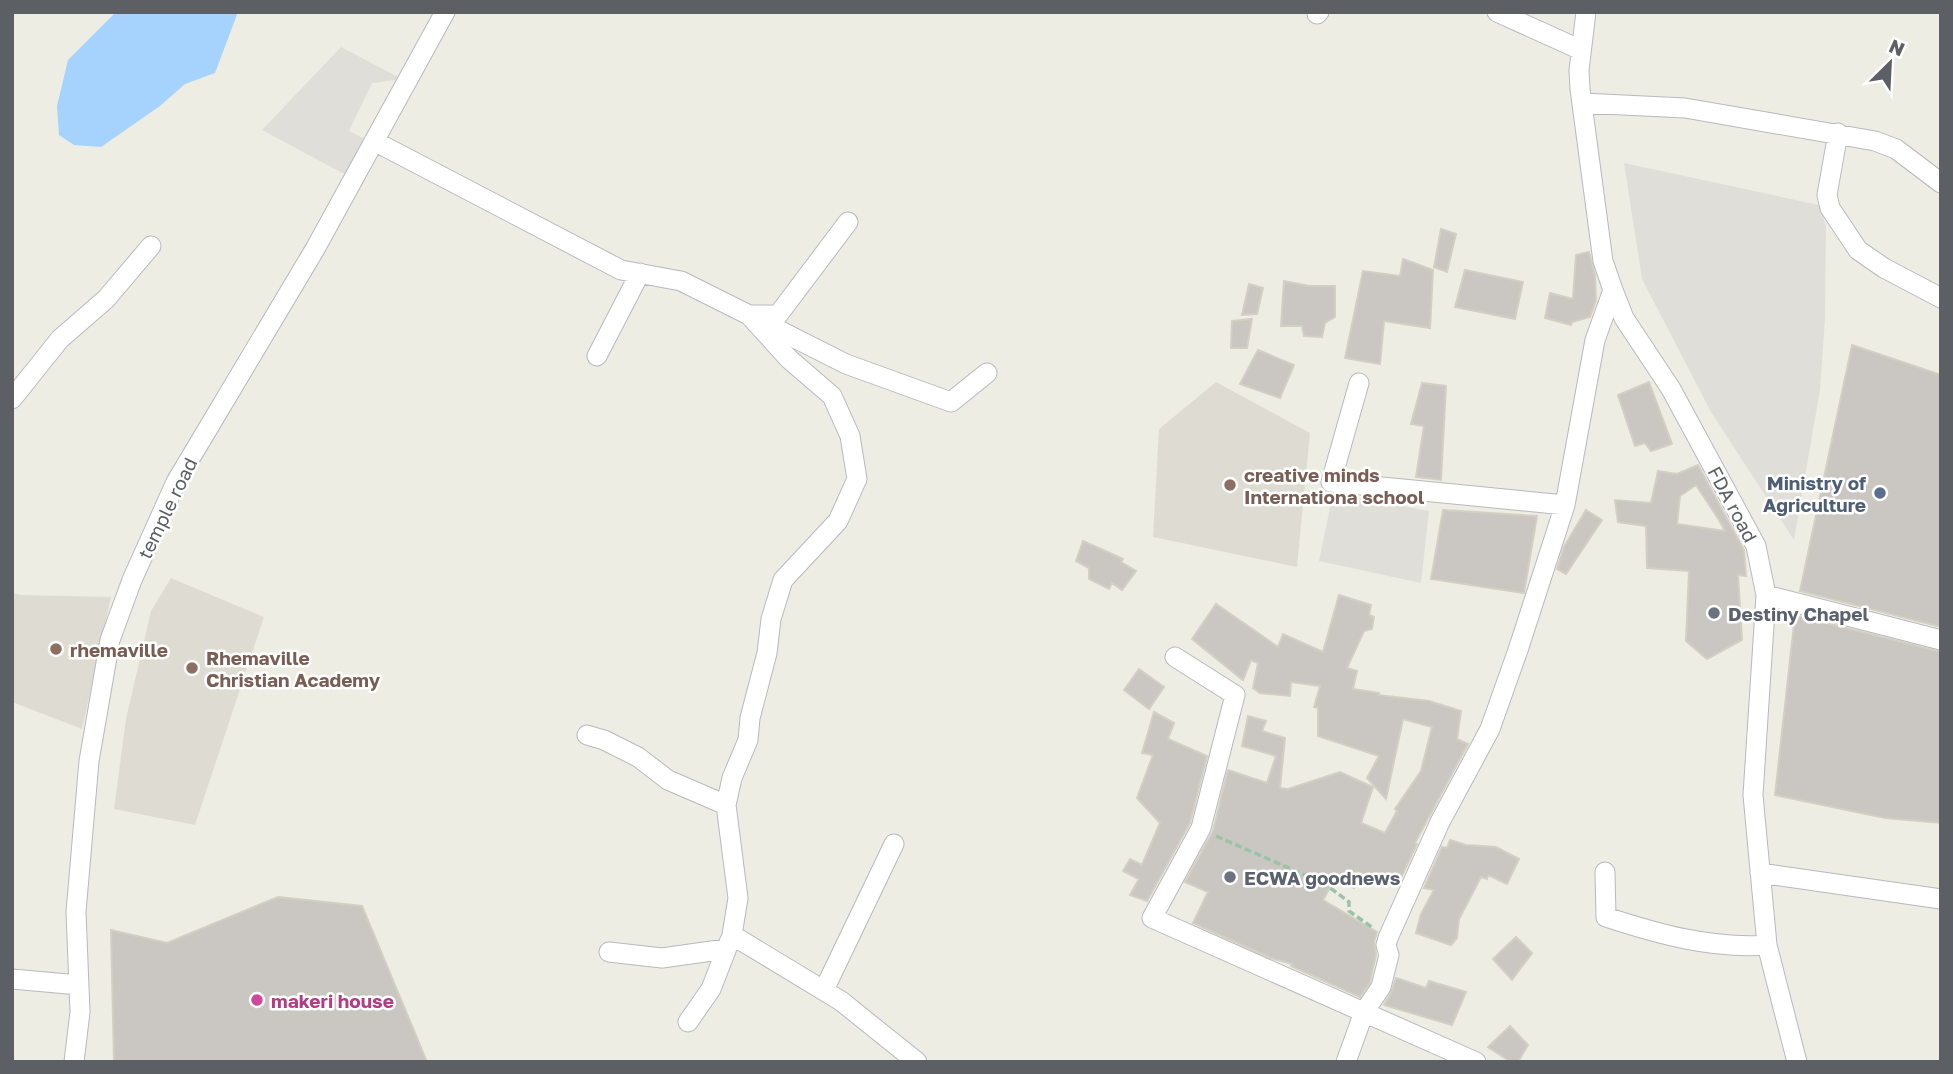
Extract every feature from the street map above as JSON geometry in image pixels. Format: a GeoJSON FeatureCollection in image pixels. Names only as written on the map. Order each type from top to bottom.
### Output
{"type":"FeatureCollection","features":[{"type":"Feature","properties":{"kind":"street","name":"temple road"},"geometry":{"type":"LineString","coordinates":[[74,1062],[80,1012],[76,912],[88,775],[110,640],[132,580],[176,482],[315,249],[445,12]]}},
{"type":"Feature","properties":{"kind":"street"},"geometry":{"type":"LineString","coordinates":[[1497,12],[1581,50]]}},
{"type":"Feature","properties":{"kind":"street","name":"FDA road"},"geometry":{"type":"LineString","coordinates":[[1586,12],[1579,70],[1603,261],[1624,318],[1671,389],[1756,546],[1766,595],[1753,795],[1767,946],[1797,1062]]}},
{"type":"Feature","properties":{"kind":"street"},"geometry":{"type":"LineString","coordinates":[[1582,103],[1685,108],[1875,141],[1895,149],[1941,183]]}},
{"type":"Feature","properties":{"kind":"street"},"geometry":{"type":"LineString","coordinates":[[1838,133],[1827,194],[1830,208],[1858,250],[1884,268],[1941,298]]}},
{"type":"Feature","properties":{"kind":"street"},"geometry":{"type":"LineString","coordinates":[[374,141],[621,270],[681,281],[846,364],[951,402],[987,373]]}},
{"type":"Feature","properties":{"kind":"street"},"geometry":{"type":"LineString","coordinates":[[749,315],[778,315],[848,222]]}},
{"type":"Feature","properties":{"kind":"street"},"geometry":{"type":"LineString","coordinates":[[12,399],[60,339],[106,299],[151,246]]}},
{"type":"Feature","properties":{"kind":"street"},"geometry":{"type":"LineString","coordinates":[[597,356],[640,273]]}},
{"type":"Feature","properties":{"kind":"street"},"geometry":{"type":"LineString","coordinates":[[1346,1062],[1364,1012],[1381,987],[1389,955],[1386,945],[1388,938],[1440,822],[1490,729],[1518,650],[1565,505],[1595,340],[1613,290]]}},
{"type":"Feature","properties":{"kind":"street"},"geometry":{"type":"LineString","coordinates":[[688,1023],[711,989],[729,942],[738,898],[726,805],[732,778],[748,740],[750,718],[767,653],[771,619],[783,580],[838,521],[857,479],[850,436],[832,396],[789,359],[749,315]]}},
{"type":"Feature","properties":{"kind":"street"},"geometry":{"type":"LineString","coordinates":[[1359,383],[1331,482],[1565,505]]}},
{"type":"Feature","properties":{"kind":"street"},"geometry":{"type":"LineString","coordinates":[[1766,595],[1941,640]]}},
{"type":"Feature","properties":{"kind":"street"},"geometry":{"type":"LineString","coordinates":[[1175,657],[1235,695],[1201,828],[1152,918],[1476,1062]]}},
{"type":"Feature","properties":{"kind":"street"},"geometry":{"type":"LineString","coordinates":[[587,735],[604,740],[638,757],[668,780],[726,805]]}},
{"type":"Feature","properties":{"kind":"street"},"geometry":{"type":"LineString","coordinates":[[824,990],[894,844]]}},
{"type":"Feature","properties":{"kind":"street"},"geometry":{"type":"LineString","coordinates":[[1605,872],[1606,916],[1661,935],[1736,948],[1767,946]]}},
{"type":"Feature","properties":{"kind":"street"},"geometry":{"type":"LineString","coordinates":[[1760,873],[1941,899]]}},
{"type":"Feature","properties":{"kind":"street"},"geometry":{"type":"LineString","coordinates":[[609,953],[662,958],[729,942],[824,990],[917,1062]]}},
{"type":"Feature","properties":{"kind":"street"},"geometry":{"type":"LineString","coordinates":[[12,979],[79,985]]}},
{"type":"Feature","properties":{"kind":"path"},"geometry":{"type":"LineString","coordinates":[[1201,828],[1325,884],[1349,902],[1349,912],[1380,934]]}},
{"type":"Feature","properties":{"kind":"shaded area"},"geometry":{"type":"Polygon","coordinates":[[[341,47],[402,79],[372,83],[349,131],[365,139],[346,175],[262,130],[341,47]]]}},
{"type":"Feature","properties":{"kind":"shaded area"},"geometry":{"type":"Polygon","coordinates":[[[1624,163],[1819,205],[1826,226],[1825,319],[1820,390],[1794,540],[1711,412],[1642,279],[1624,163]]]}},
{"type":"Feature","properties":{"kind":"shaded area","name":"creative minds Internationa school"},"geometry":{"type":"Polygon","coordinates":[[[1216,382],[1310,433],[1297,567],[1153,537],[1159,429],[1216,382]]]}},
{"type":"Feature","properties":{"kind":"shaded area"},"geometry":{"type":"Polygon","coordinates":[[[1333,493],[1429,511],[1421,583],[1319,561],[1333,493]]]}},
{"type":"Feature","properties":{"kind":"shaded area","name":"Rhemaville Christian Academy"},"geometry":{"type":"Polygon","coordinates":[[[171,578],[264,617],[195,825],[114,809],[126,719],[151,611],[171,578]]]}},
{"type":"Feature","properties":{"kind":"shaded area","name":"rhemaville"},"geometry":{"type":"Polygon","coordinates":[[[12,593],[111,597],[82,729],[12,702],[12,593]]]}},
{"type":"Feature","properties":{"kind":"water"},"geometry":{"type":"Polygon","coordinates":[[[116,12],[238,12],[215,73],[185,84],[160,106],[101,147],[74,145],[59,135],[57,106],[68,60],[116,12]]]}},
{"type":"Feature","properties":{"kind":"building"},"geometry":{"type":"Polygon","coordinates":[[[1441,229],[1456,234],[1447,272],[1434,267],[1441,229]]]}},
{"type":"Feature","properties":{"kind":"building"},"geometry":{"type":"Polygon","coordinates":[[[1589,252],[1595,275],[1596,300],[1590,317],[1572,322],[1571,325],[1545,318],[1550,293],[1573,299],[1576,255],[1589,252]]]}},
{"type":"Feature","properties":{"kind":"building"},"geometry":{"type":"Polygon","coordinates":[[[1403,259],[1433,270],[1430,328],[1384,321],[1380,364],[1345,358],[1363,271],[1400,276],[1403,259]]]}},
{"type":"Feature","properties":{"kind":"building"},"geometry":{"type":"Polygon","coordinates":[[[1465,270],[1523,282],[1515,319],[1455,307],[1465,270]]]}},
{"type":"Feature","properties":{"kind":"building"},"geometry":{"type":"Polygon","coordinates":[[[1284,281],[1309,286],[1335,286],[1335,317],[1325,323],[1322,337],[1304,336],[1302,326],[1281,326],[1284,281]]]}},
{"type":"Feature","properties":{"kind":"building"},"geometry":{"type":"Polygon","coordinates":[[[1249,284],[1263,288],[1257,314],[1242,315],[1249,284]]]}},
{"type":"Feature","properties":{"kind":"building"},"geometry":{"type":"Polygon","coordinates":[[[1252,319],[1247,348],[1231,348],[1232,321],[1252,319]]]}},
{"type":"Feature","properties":{"kind":"building"},"geometry":{"type":"Polygon","coordinates":[[[1852,345],[1941,375],[1941,627],[1800,591],[1852,345]]]}},
{"type":"Feature","properties":{"kind":"building"},"geometry":{"type":"Polygon","coordinates":[[[1258,350],[1294,365],[1280,398],[1240,384],[1258,350]]]}},
{"type":"Feature","properties":{"kind":"building"},"geometry":{"type":"Polygon","coordinates":[[[1649,382],[1672,444],[1651,451],[1645,443],[1635,446],[1618,395],[1649,382]]]}},
{"type":"Feature","properties":{"kind":"building"},"geometry":{"type":"Polygon","coordinates":[[[1422,383],[1446,386],[1441,480],[1416,477],[1424,426],[1411,424],[1422,383]]]}},
{"type":"Feature","properties":{"kind":"building"},"geometry":{"type":"Polygon","coordinates":[[[1698,465],[1744,550],[1746,576],[1738,575],[1742,640],[1707,659],[1686,641],[1689,571],[1647,568],[1646,526],[1618,522],[1615,500],[1651,503],[1658,471],[1677,474],[1698,465]],[[1696,485],[1680,496],[1677,524],[1725,531],[1696,485]]]}},
{"type":"Feature","properties":{"kind":"building"},"geometry":{"type":"Polygon","coordinates":[[[1443,510],[1537,516],[1524,593],[1431,579],[1443,510]]]}},
{"type":"Feature","properties":{"kind":"building"},"geometry":{"type":"Polygon","coordinates":[[[1586,510],[1602,520],[1566,574],[1557,569],[1564,547],[1586,510]]]}},
{"type":"Feature","properties":{"kind":"building"},"geometry":{"type":"Polygon","coordinates":[[[1083,541],[1123,559],[1121,562],[1136,571],[1122,590],[1112,583],[1109,589],[1089,579],[1089,568],[1076,561],[1083,541]]]}},
{"type":"Feature","properties":{"kind":"building"},"geometry":{"type":"Polygon","coordinates":[[[1339,595],[1371,605],[1369,615],[1374,617],[1372,629],[1364,631],[1347,668],[1357,671],[1353,689],[1429,701],[1461,711],[1457,739],[1468,744],[1415,843],[1417,844],[1399,882],[1357,872],[1354,888],[1335,879],[1323,900],[1377,932],[1374,942],[1376,955],[1370,982],[1360,997],[1291,966],[1292,964],[1271,958],[1193,923],[1208,892],[1185,882],[1213,831],[1228,770],[1267,783],[1276,756],[1242,746],[1248,716],[1266,721],[1262,731],[1285,738],[1280,788],[1288,789],[1340,772],[1373,787],[1361,823],[1385,833],[1397,811],[1395,809],[1421,771],[1432,727],[1403,719],[1386,799],[1367,778],[1379,756],[1318,736],[1318,708],[1314,707],[1320,686],[1291,682],[1290,696],[1260,693],[1253,688],[1258,663],[1251,660],[1243,680],[1192,639],[1216,604],[1278,647],[1283,634],[1323,652],[1339,595]]]}},
{"type":"Feature","properties":{"kind":"building"},"geometry":{"type":"Polygon","coordinates":[[[1795,615],[1941,652],[1941,823],[1885,818],[1775,795],[1795,615]]]}},
{"type":"Feature","properties":{"kind":"building"},"geometry":{"type":"Polygon","coordinates":[[[1139,669],[1164,687],[1149,709],[1124,690],[1139,669]]]}},
{"type":"Feature","properties":{"kind":"building"},"geometry":{"type":"Polygon","coordinates":[[[1154,712],[1174,723],[1168,739],[1207,756],[1190,823],[1147,901],[1130,895],[1139,879],[1123,871],[1130,859],[1142,865],[1160,823],[1137,798],[1153,755],[1142,753],[1154,712]]]}},
{"type":"Feature","properties":{"kind":"building"},"geometry":{"type":"Polygon","coordinates":[[[1450,840],[1466,845],[1496,847],[1519,859],[1507,884],[1488,875],[1487,879],[1481,877],[1459,919],[1457,938],[1451,945],[1416,933],[1421,914],[1434,890],[1424,888],[1442,847],[1447,848],[1450,840]]]}},
{"type":"Feature","properties":{"kind":"building","name":"makeri house"},"geometry":{"type":"Polygon","coordinates":[[[278,897],[362,906],[427,1062],[114,1062],[111,930],[167,943],[278,897]]]}},
{"type":"Feature","properties":{"kind":"building"},"geometry":{"type":"Polygon","coordinates":[[[1516,937],[1532,953],[1512,980],[1493,959],[1516,937]]]}},
{"type":"Feature","properties":{"kind":"building"},"geometry":{"type":"Polygon","coordinates":[[[1396,978],[1426,988],[1429,981],[1466,992],[1452,1025],[1384,1005],[1396,978]]]}},
{"type":"Feature","properties":{"kind":"building"},"geometry":{"type":"Polygon","coordinates":[[[1510,1026],[1528,1045],[1518,1062],[1511,1062],[1488,1047],[1510,1026]]]}},
{"type":"Feature","properties":{"kind":"place","name":"creative minds Internationa school"},"geometry":{"type":"Point","coordinates":[1230,485]}},
{"type":"Feature","properties":{"kind":"place","name":"Ministry of Agriculture"},"geometry":{"type":"Point","coordinates":[1880,493]}},
{"type":"Feature","properties":{"kind":"place","name":"Destiny Chapel"},"geometry":{"type":"Point","coordinates":[1714,613]}},
{"type":"Feature","properties":{"kind":"place","name":"rhemaville"},"geometry":{"type":"Point","coordinates":[56,649]}},
{"type":"Feature","properties":{"kind":"place","name":"Rhemaville Christian Academy"},"geometry":{"type":"Point","coordinates":[192,668]}},
{"type":"Feature","properties":{"kind":"place","name":"ECWA goodnews"},"geometry":{"type":"Point","coordinates":[1230,877]}},
{"type":"Feature","properties":{"kind":"place","name":"makeri house"},"geometry":{"type":"Point","coordinates":[257,1000]}}]}
